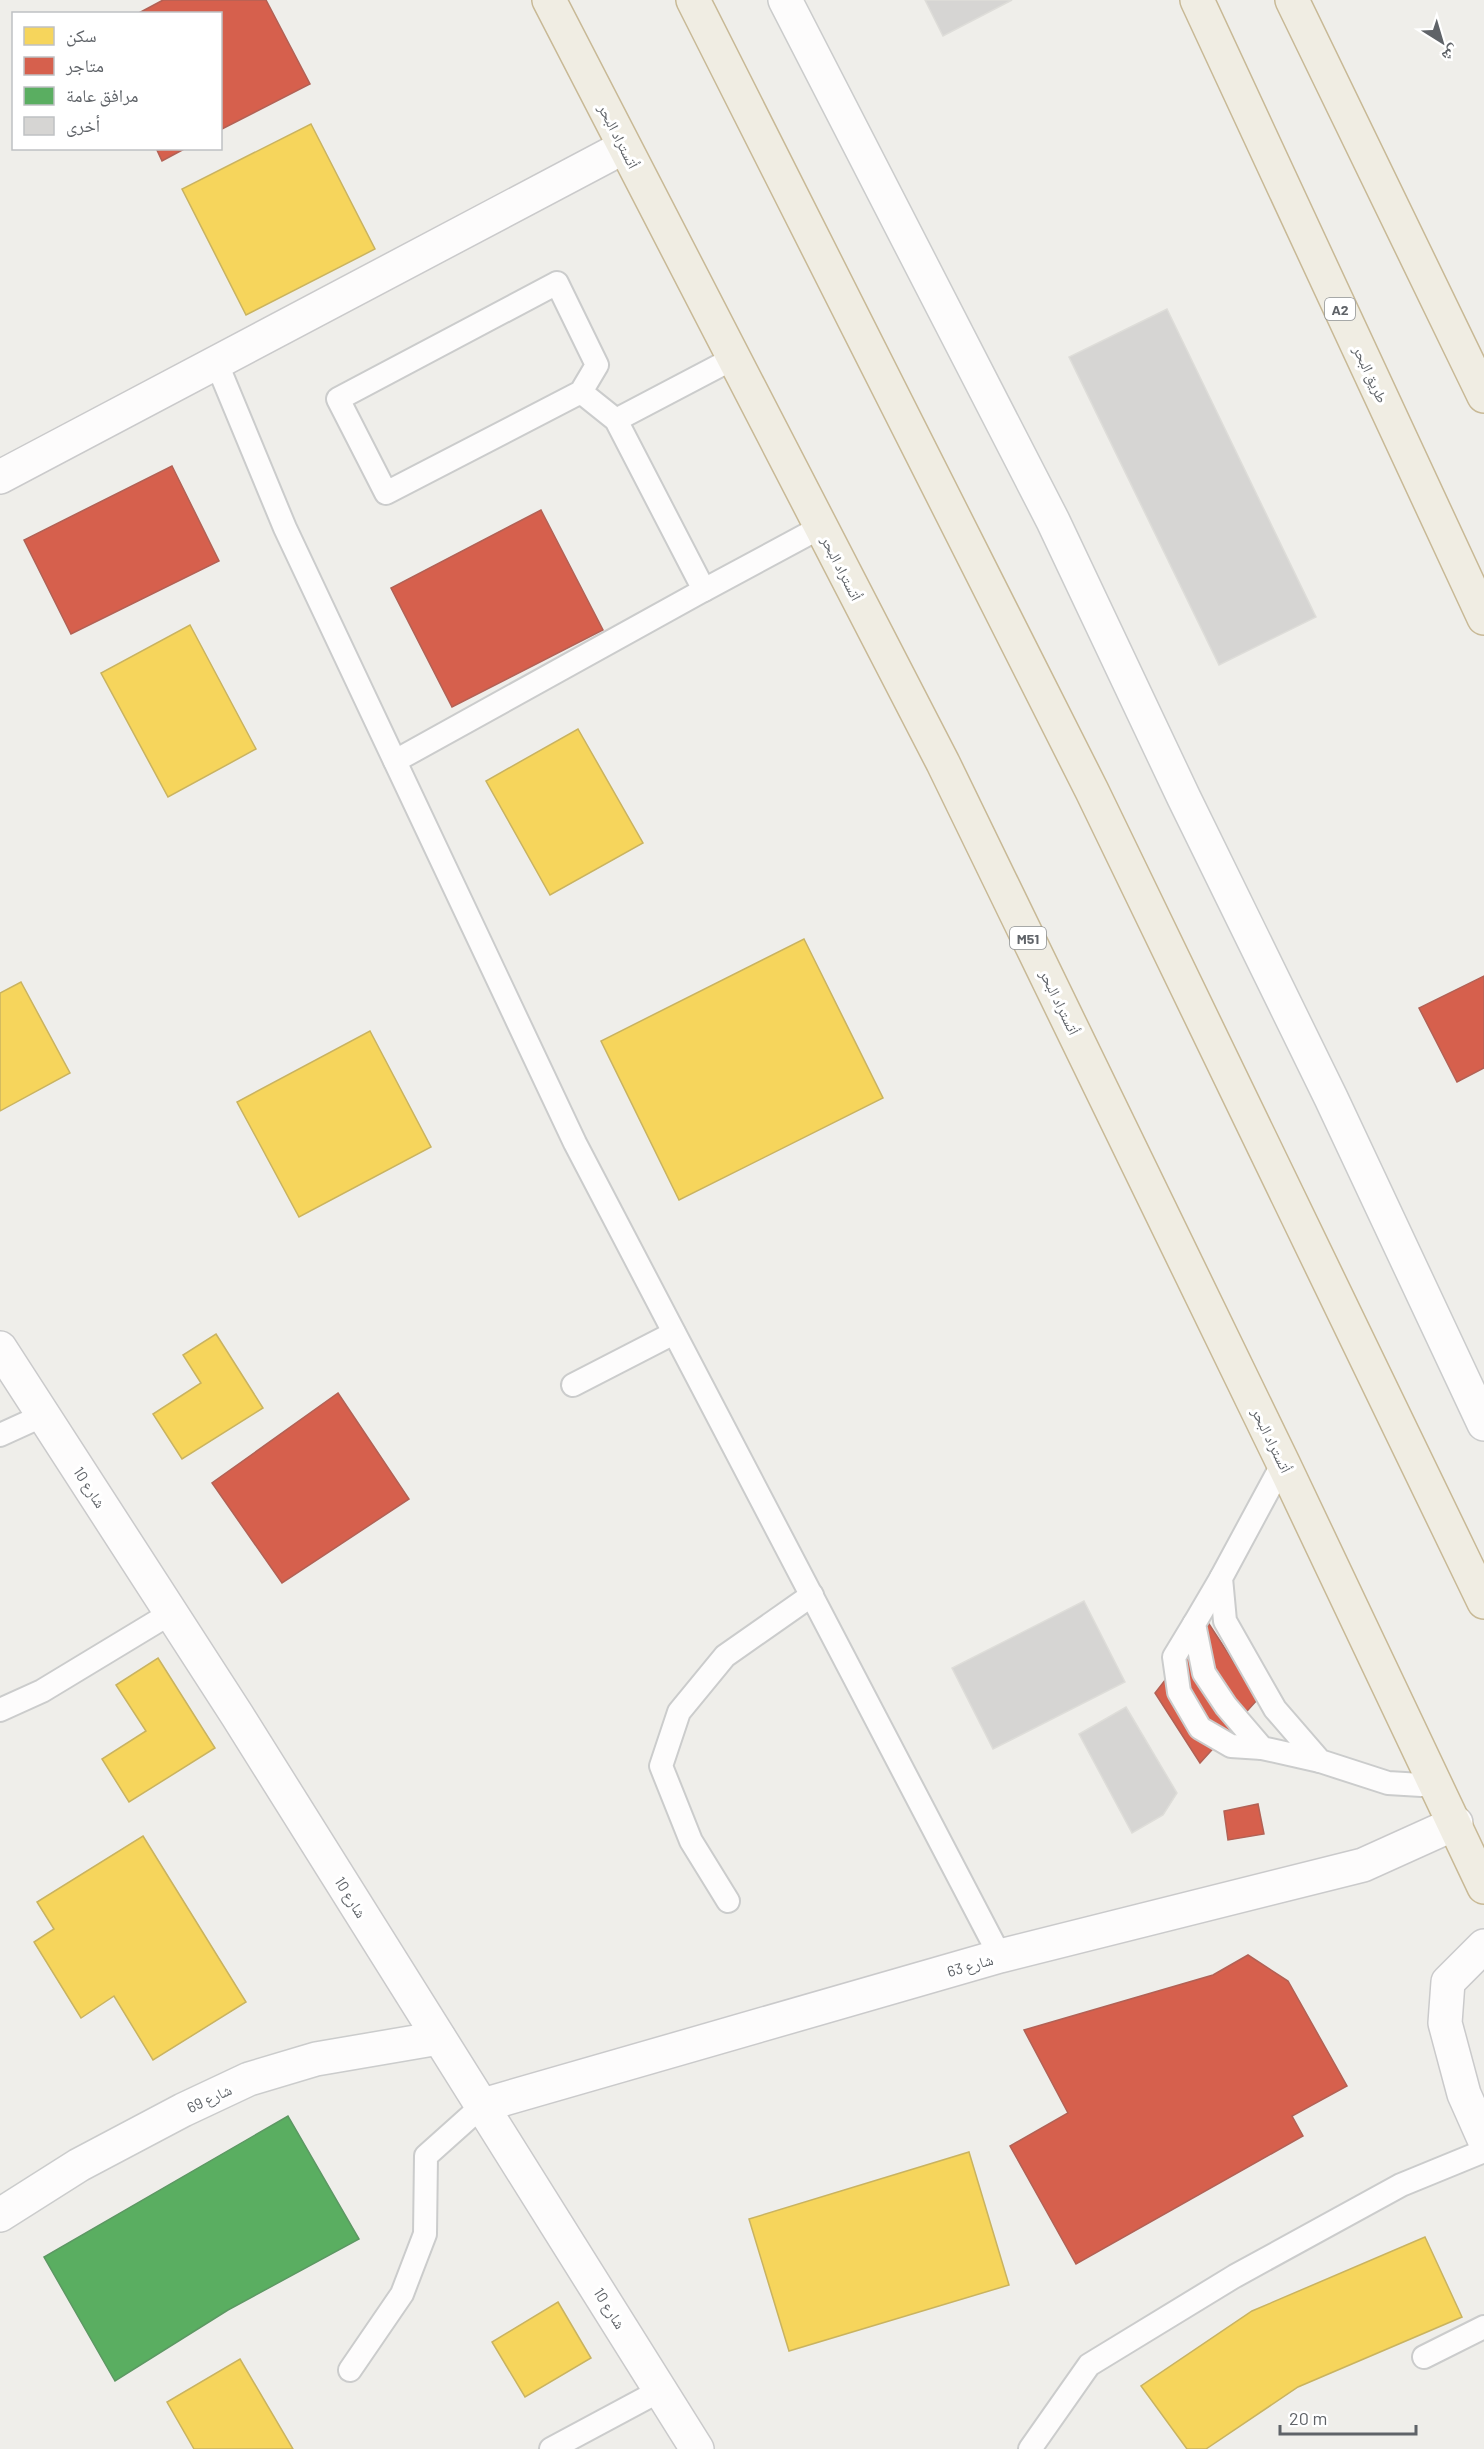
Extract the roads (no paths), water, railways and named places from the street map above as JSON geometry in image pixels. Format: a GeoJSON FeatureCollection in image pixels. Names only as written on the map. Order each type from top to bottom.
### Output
{"type":"FeatureCollection","features":[{"type":"Feature","properties":{"kind":"highway","name":"أتستراد البحر"},"geometry":{"type":"LineString","coordinates":[[549,0],[944,763],[1456,1823],[1484,1887]]}},
{"type":"Feature","properties":{"kind":"highway"},"geometry":{"type":"LineString","coordinates":[[693,0],[1092,791],[1484,1602]]}},
{"type":"Feature","properties":{"kind":"highway","name":"طريق البحر"},"geometry":{"type":"LineString","coordinates":[[1197,0],[1484,618]]}},
{"type":"Feature","properties":{"kind":"highway"},"geometry":{"type":"LineString","coordinates":[[1292,0],[1484,396]]}},
{"type":"Feature","properties":{"kind":"street"},"geometry":{"type":"LineString","coordinates":[[785,0],[1053,520],[1184,798],[1336,1108],[1484,1424]]}},
{"type":"Feature","properties":{"kind":"street"},"geometry":{"type":"LineString","coordinates":[[0,477],[624,147]]}},
{"type":"Feature","properties":{"kind":"street","name":"شارع 10"},"geometry":{"type":"LineString","coordinates":[[0,1348],[483,2105],[697,2449]]}},
{"type":"Feature","properties":{"kind":"street","name":"شارع 63"},"geometry":{"type":"LineString","coordinates":[[483,2105],[1000,1956],[1363,1864],[1456,1823]]}},
{"type":"Feature","properties":{"kind":"street"},"geometry":{"type":"LineString","coordinates":[[1484,1946],[1448,1982],[1445,2023],[1464,2094],[1484,2139]]}},
{"type":"Feature","properties":{"kind":"street","name":"شارع 69"},"geometry":{"type":"LineString","coordinates":[[0,2215],[79,2164],[249,2079],[316,2059],[439,2038]]}},
{"type":"Feature","properties":{"kind":"lane"},"geometry":{"type":"LineString","coordinates":[[557,283],[597,365],[581,392],[386,493],[338,399],[557,283]]}},
{"type":"Feature","properties":{"kind":"lane"},"geometry":{"type":"LineString","coordinates":[[616,420],[734,358]]}},
{"type":"Feature","properties":{"kind":"lane"},"geometry":{"type":"LineString","coordinates":[[217,364],[285,528],[575,1143],[1000,1956]]}},
{"type":"Feature","properties":{"kind":"lane"},"geometry":{"type":"LineString","coordinates":[[581,392],[616,420],[704,590]]}},
{"type":"Feature","properties":{"kind":"lane"},"geometry":{"type":"LineString","coordinates":[[395,761],[821,527]]}},
{"type":"Feature","properties":{"kind":"lane"},"geometry":{"type":"LineString","coordinates":[[573,1385],[674,1333]]}},
{"type":"Feature","properties":{"kind":"lane"},"geometry":{"type":"LineString","coordinates":[[0,1435],[44,1415]]}},
{"type":"Feature","properties":{"kind":"lane"},"geometry":{"type":"LineString","coordinates":[[1283,1463],[1221,1578],[1174,1657],[1179,1692],[1200,1728],[1231,1746],[1263,1748],[1320,1761],[1388,1784],[1438,1786]]}},
{"type":"Feature","properties":{"kind":"lane"},"geometry":{"type":"LineString","coordinates":[[1221,1578],[1225,1621],[1275,1709],[1320,1761]]}},
{"type":"Feature","properties":{"kind":"lane"},"geometry":{"type":"LineString","coordinates":[[728,1900],[691,1841],[661,1766],[679,1712],[725,1656],[812,1595]]}},
{"type":"Feature","properties":{"kind":"lane"},"geometry":{"type":"LineString","coordinates":[[0,1710],[42,1691],[171,1613]]}},
{"type":"Feature","properties":{"kind":"lane"},"geometry":{"type":"LineString","coordinates":[[1194,1624],[1204,1673],[1226,1706],[1263,1748]]}},
{"type":"Feature","properties":{"kind":"lane"},"geometry":{"type":"LineString","coordinates":[[350,2370],[402,2294],[425,2234],[426,2157],[483,2105]]}},
{"type":"Feature","properties":{"kind":"lane"},"geometry":{"type":"LineString","coordinates":[[1030,2449],[1089,2365],[1235,2276],[1391,2190],[1484,2151]]}},
{"type":"Feature","properties":{"kind":"lane"},"geometry":{"type":"LineString","coordinates":[[1424,2357],[1484,2327]]}},
{"type":"Feature","properties":{"kind":"lane"},"geometry":{"type":"LineString","coordinates":[[551,2449],[661,2390]]}}]}
